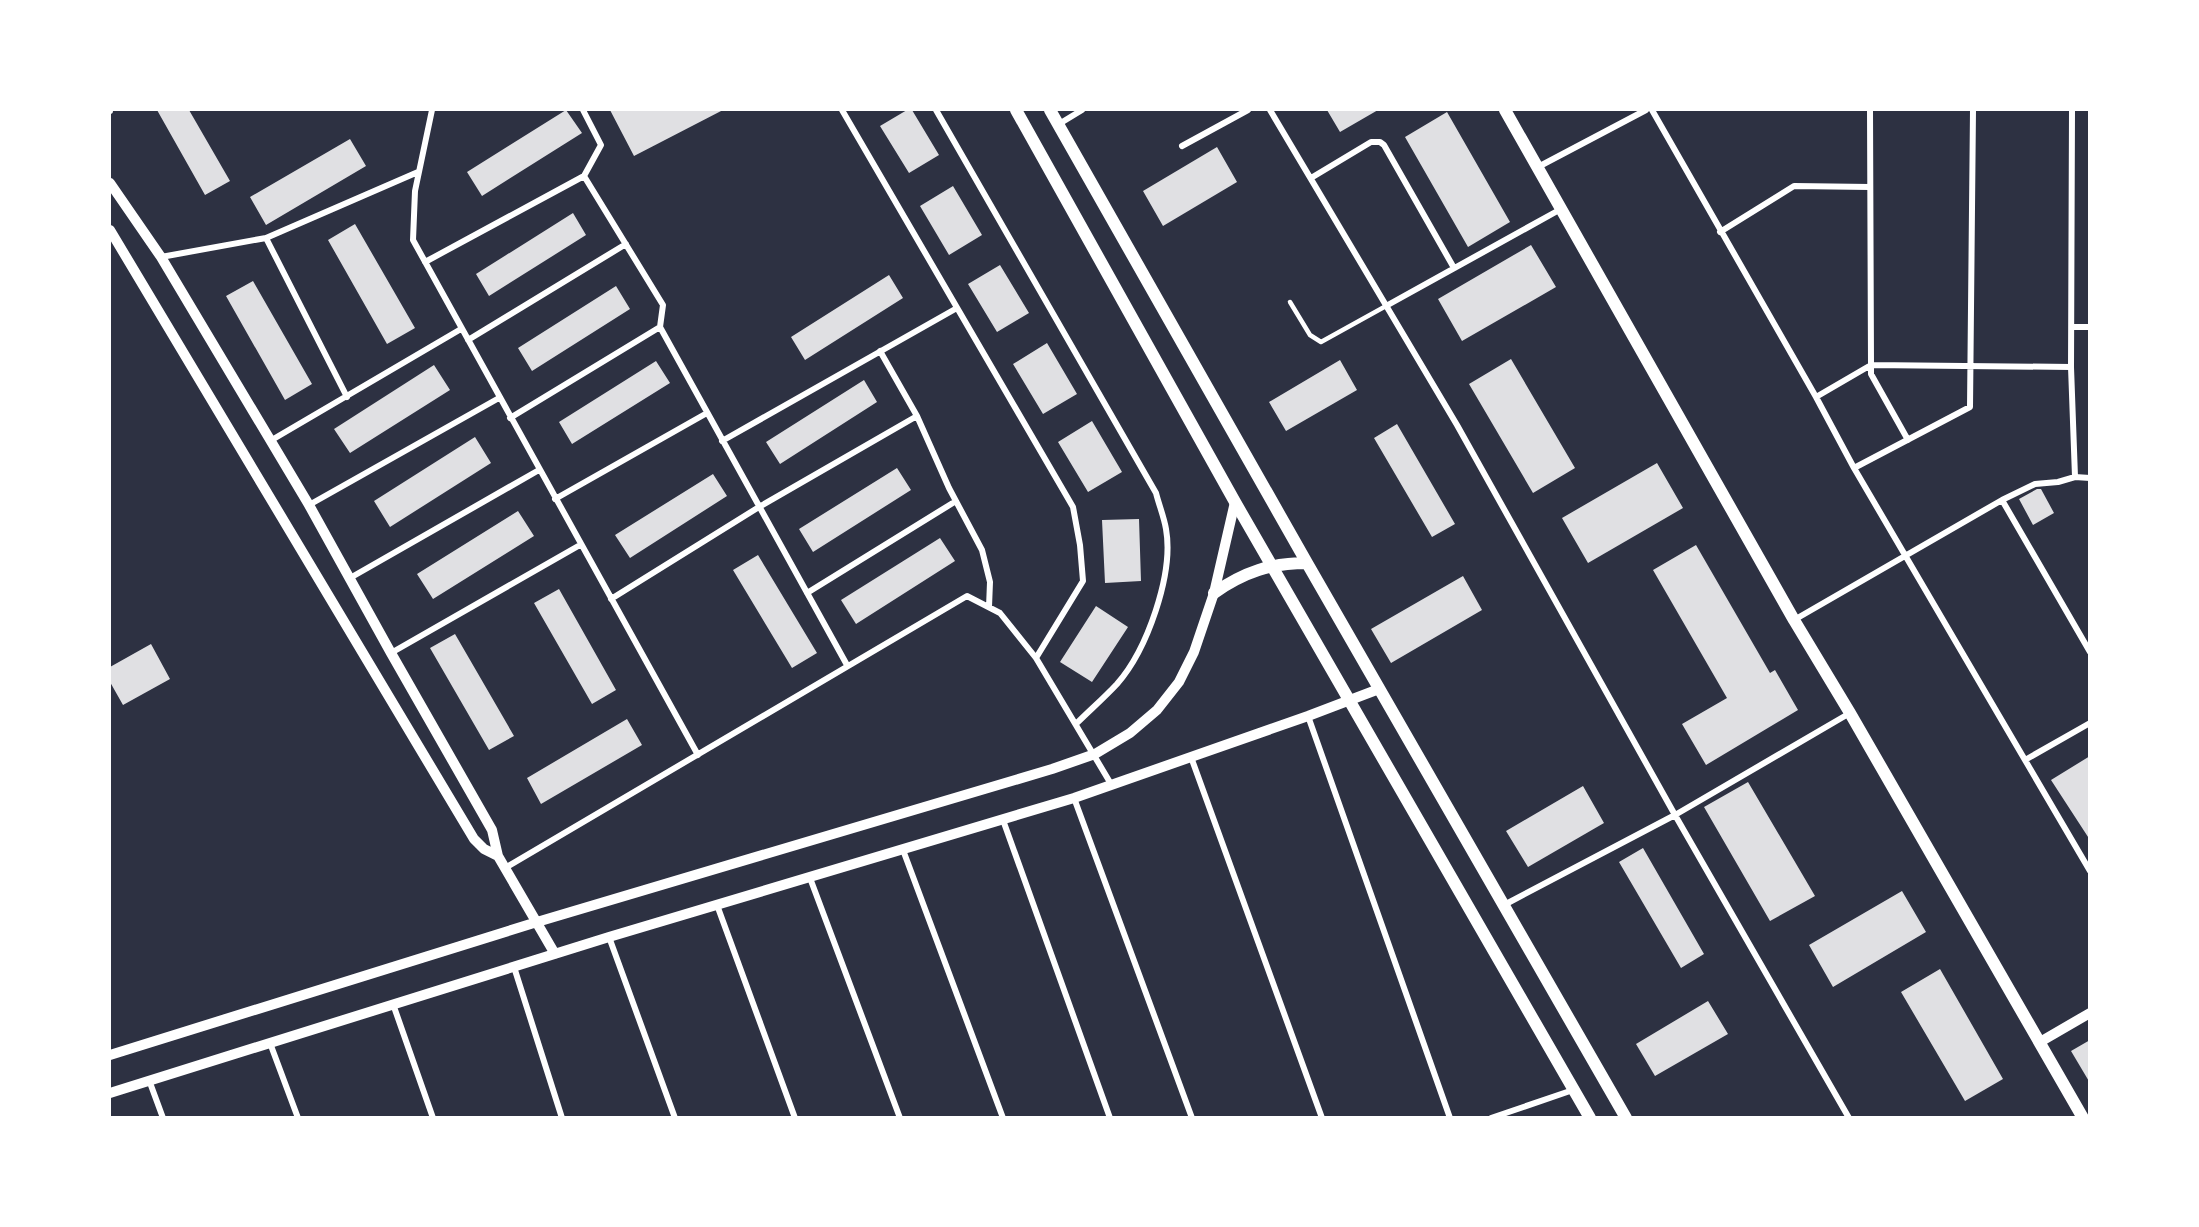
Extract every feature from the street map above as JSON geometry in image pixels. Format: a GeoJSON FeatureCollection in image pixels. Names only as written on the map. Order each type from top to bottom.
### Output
{"type":"FeatureCollection","features":[{"type":"Feature","properties":{"kind":"main road"},"geometry":{"type":"LineString","coordinates":[[1016,110],[1235,502],[1590,1118]]}},
{"type":"Feature","properties":{"kind":"main road"},"geometry":{"type":"LineString","coordinates":[[1050,110],[1626,1118]]}},
{"type":"Feature","properties":{"kind":"main road"},"geometry":{"type":"LineString","coordinates":[[1505,110],[1794,620],[2083,1118]]}},
{"type":"Feature","properties":{"kind":"main road"},"geometry":{"type":"LineString","coordinates":[[1214,592],[1234,579],[1272,565],[1307,563]]}},
{"type":"Feature","properties":{"kind":"street"},"geometry":{"type":"LineString","coordinates":[[432,110],[415,191],[412,240],[698,755]]}},
{"type":"Feature","properties":{"kind":"street"},"geometry":{"type":"LineString","coordinates":[[425,262],[584,176],[601,145],[583,110]]}},
{"type":"Feature","properties":{"kind":"street"},"geometry":{"type":"LineString","coordinates":[[842,110],[1073,507],[1080,545],[1083,581],[1036,658]]}},
{"type":"Feature","properties":{"kind":"street"},"geometry":{"type":"LineString","coordinates":[[936,110],[1156,493],[1167,530],[1166,569],[1157,613],[1139,650],[1118,683],[1077,723]]}},
{"type":"Feature","properties":{"kind":"street"},"geometry":{"type":"LineString","coordinates":[[1059,124],[1082,110]]}},
{"type":"Feature","properties":{"kind":"street"},"geometry":{"type":"LineString","coordinates":[[1182,146],[1248,110]]}},
{"type":"Feature","properties":{"kind":"street"},"geometry":{"type":"LineString","coordinates":[[1270,110],[1462,435],[1675,815],[1849,1118]]}},
{"type":"Feature","properties":{"kind":"street"},"geometry":{"type":"LineString","coordinates":[[1538,167],[1646,110]]}},
{"type":"Feature","properties":{"kind":"street"},"geometry":{"type":"LineString","coordinates":[[1652,110],[1905,557],[2087,862],[2090,871]]}},
{"type":"Feature","properties":{"kind":"street"},"geometry":{"type":"LineString","coordinates":[[1870,110],[1871,374],[1908,440]]}},
{"type":"Feature","properties":{"kind":"street"},"geometry":{"type":"LineString","coordinates":[[1854,468],[1970,407],[1972,110]]}},
{"type":"Feature","properties":{"kind":"street"},"geometry":{"type":"LineString","coordinates":[[2072,110],[2071,367],[2075,477]]}},
{"type":"Feature","properties":{"kind":"street"},"geometry":{"type":"LineString","coordinates":[[1311,178],[1371,142],[1380,142],[1384,145],[1454,268]]}},
{"type":"Feature","properties":{"kind":"street"},"geometry":{"type":"LineString","coordinates":[[161,257],[266,238],[418,172]]}},
{"type":"Feature","properties":{"kind":"street"},"geometry":{"type":"LineString","coordinates":[[584,176],[663,305],[660,327],[847,665]]}},
{"type":"Feature","properties":{"kind":"street"},"geometry":{"type":"LineString","coordinates":[[110,183],[161,257],[309,505],[492,830],[498,856],[555,954]]}},
{"type":"Feature","properties":{"kind":"street"},"geometry":{"type":"LineString","coordinates":[[1720,232],[1794,186],[1870,187]]}},
{"type":"Feature","properties":{"kind":"street"},"geometry":{"type":"LineString","coordinates":[[1386,306],[1561,208]]}},
{"type":"Feature","properties":{"kind":"street"},"geometry":{"type":"LineString","coordinates":[[110,230],[474,839],[484,849],[498,856]]}},
{"type":"Feature","properties":{"kind":"street"},"geometry":{"type":"LineString","coordinates":[[266,238],[346,398]]}},
{"type":"Feature","properties":{"kind":"street"},"geometry":{"type":"LineString","coordinates":[[468,340],[626,244]]}},
{"type":"Feature","properties":{"kind":"street"},"geometry":{"type":"LineString","coordinates":[[722,441],[957,308]]}},
{"type":"Feature","properties":{"kind":"street"},"geometry":{"type":"LineString","coordinates":[[510,418],[660,327]]}},
{"type":"Feature","properties":{"kind":"street"},"geometry":{"type":"LineString","coordinates":[[2072,327],[2090,327]]}},
{"type":"Feature","properties":{"kind":"street"},"geometry":{"type":"LineString","coordinates":[[270,441],[461,329]]}},
{"type":"Feature","properties":{"kind":"street"},"geometry":{"type":"LineString","coordinates":[[880,351],[917,416],[956,501],[982,550],[990,582],[988,607]]}},
{"type":"Feature","properties":{"kind":"street"},"geometry":{"type":"LineString","coordinates":[[1816,397],[1871,365],[2071,367]]}},
{"type":"Feature","properties":{"kind":"street"},"geometry":{"type":"LineString","coordinates":[[309,505],[499,398]]}},
{"type":"Feature","properties":{"kind":"street"},"geometry":{"type":"LineString","coordinates":[[555,499],[707,413]]}},
{"type":"Feature","properties":{"kind":"street"},"geometry":{"type":"LineString","coordinates":[[611,599],[759,507],[917,416]]}},
{"type":"Feature","properties":{"kind":"street"},"geometry":{"type":"LineString","coordinates":[[351,578],[539,470]]}},
{"type":"Feature","properties":{"kind":"street"},"geometry":{"type":"LineString","coordinates":[[1794,620],[2002,500],[2035,484],[2058,482],[2075,477],[2090,477]]}},
{"type":"Feature","properties":{"kind":"street"},"geometry":{"type":"LineString","coordinates":[[2002,500],[2090,652]]}},
{"type":"Feature","properties":{"kind":"street"},"geometry":{"type":"LineString","coordinates":[[807,593],[956,501]]}},
{"type":"Feature","properties":{"kind":"street"},"geometry":{"type":"LineString","coordinates":[[110,1055],[537,922],[1053,769],[1095,753],[1130,733],[1157,710],[1179,682],[1194,652],[1214,592],[1235,502]]}},
{"type":"Feature","properties":{"kind":"street"},"geometry":{"type":"LineString","coordinates":[[391,653],[580,545]]}},
{"type":"Feature","properties":{"kind":"street"},"geometry":{"type":"LineString","coordinates":[[505,868],[967,596],[1000,613],[1036,658],[1095,753],[1111,784]]}},
{"type":"Feature","properties":{"kind":"street"},"geometry":{"type":"LineString","coordinates":[[110,1092],[609,937],[1074,798],[1308,716],[1379,688]]}},
{"type":"Feature","properties":{"kind":"street"},"geometry":{"type":"LineString","coordinates":[[1504,905],[1675,815],[1850,713]]}},
{"type":"Feature","properties":{"kind":"street"},"geometry":{"type":"LineString","coordinates":[[1308,716],[1450,1118]]}},
{"type":"Feature","properties":{"kind":"street"},"geometry":{"type":"LineString","coordinates":[[2025,760],[2090,723]]}},
{"type":"Feature","properties":{"kind":"street"},"geometry":{"type":"LineString","coordinates":[[1191,757],[1322,1118]]}},
{"type":"Feature","properties":{"kind":"street"},"geometry":{"type":"LineString","coordinates":[[1074,798],[1192,1118]]}},
{"type":"Feature","properties":{"kind":"street"},"geometry":{"type":"LineString","coordinates":[[1002,820],[1110,1118]]}},
{"type":"Feature","properties":{"kind":"street"},"geometry":{"type":"LineString","coordinates":[[903,850],[1003,1118]]}},
{"type":"Feature","properties":{"kind":"street"},"geometry":{"type":"LineString","coordinates":[[810,878],[900,1118]]}},
{"type":"Feature","properties":{"kind":"street"},"geometry":{"type":"LineString","coordinates":[[717,905],[795,1118]]}},
{"type":"Feature","properties":{"kind":"street"},"geometry":{"type":"LineString","coordinates":[[609,937],[675,1118]]}},
{"type":"Feature","properties":{"kind":"street"},"geometry":{"type":"LineString","coordinates":[[514,967],[562,1118]]}},
{"type":"Feature","properties":{"kind":"street"},"geometry":{"type":"LineString","coordinates":[[393,1004],[433,1118]]}},
{"type":"Feature","properties":{"kind":"street"},"geometry":{"type":"LineString","coordinates":[[2040,1042],[2090,1013]]}},
{"type":"Feature","properties":{"kind":"street"},"geometry":{"type":"LineString","coordinates":[[270,1042],[298,1118]]}},
{"type":"Feature","properties":{"kind":"street"},"geometry":{"type":"LineString","coordinates":[[149,1080],[163,1118]]}},
{"type":"Feature","properties":{"kind":"street"},"geometry":{"type":"LineString","coordinates":[[1491,1118],[1574,1090]]}},
{"type":"Feature","properties":{"kind":"lane"},"geometry":{"type":"LineString","coordinates":[[1290,302],[1310,335],[1321,342],[1386,306]]}},
{"type":"Feature","properties":{"kind":"building"},"geometry":{"type":"Polygon","coordinates":[[[157,110],[189,110],[230,181],[205,195],[157,110]]]}},
{"type":"Feature","properties":{"kind":"building"},"geometry":{"type":"Polygon","coordinates":[[[566,110],[582,133],[482,196],[467,172],[566,110]]]}},
{"type":"Feature","properties":{"kind":"building"},"geometry":{"type":"Polygon","coordinates":[[[610,110],[723,110],[634,156],[610,110]]]}},
{"type":"Feature","properties":{"kind":"building"},"geometry":{"type":"Polygon","coordinates":[[[907,110],[912,110],[939,155],[909,173],[880,126],[907,110]]]}},
{"type":"Feature","properties":{"kind":"building"},"geometry":{"type":"Polygon","coordinates":[[[1327,110],[1378,110],[1340,132],[1327,110]]]}},
{"type":"Feature","properties":{"kind":"building"},"geometry":{"type":"Polygon","coordinates":[[[1447,112],[1510,222],[1468,247],[1405,137],[1447,112]]]}},
{"type":"Feature","properties":{"kind":"building"},"geometry":{"type":"Polygon","coordinates":[[[350,139],[366,166],[266,225],[250,197],[350,139]]]}},
{"type":"Feature","properties":{"kind":"building"},"geometry":{"type":"Polygon","coordinates":[[[1217,147],[1237,182],[1163,226],[1143,191],[1217,147]]]}},
{"type":"Feature","properties":{"kind":"building"},"geometry":{"type":"Polygon","coordinates":[[[953,186],[982,235],[949,255],[920,206],[953,186]]]}},
{"type":"Feature","properties":{"kind":"building"},"geometry":{"type":"Polygon","coordinates":[[[573,213],[586,235],[489,296],[476,274],[573,213]]]}},
{"type":"Feature","properties":{"kind":"building"},"geometry":{"type":"Polygon","coordinates":[[[355,224],[415,328],[387,344],[328,240],[355,224]]]}},
{"type":"Feature","properties":{"kind":"building"},"geometry":{"type":"Polygon","coordinates":[[[1531,245],[1556,287],[1462,341],[1438,299],[1531,245]]]}},
{"type":"Feature","properties":{"kind":"building"},"geometry":{"type":"Polygon","coordinates":[[[1000,265],[1029,313],[997,332],[968,284],[1000,265]]]}},
{"type":"Feature","properties":{"kind":"building"},"geometry":{"type":"Polygon","coordinates":[[[889,275],[903,298],[805,360],[791,337],[889,275]]]}},
{"type":"Feature","properties":{"kind":"building"},"geometry":{"type":"Polygon","coordinates":[[[253,281],[312,384],[285,400],[226,296],[253,281]]]}},
{"type":"Feature","properties":{"kind":"building"},"geometry":{"type":"Polygon","coordinates":[[[616,286],[630,309],[532,371],[518,348],[616,286]]]}},
{"type":"Feature","properties":{"kind":"building"},"geometry":{"type":"Polygon","coordinates":[[[1047,343],[1077,394],[1043,414],[1013,364],[1047,343]]]}},
{"type":"Feature","properties":{"kind":"building"},"geometry":{"type":"Polygon","coordinates":[[[1511,359],[1575,468],[1533,493],[1469,384],[1511,359]]]}},
{"type":"Feature","properties":{"kind":"building"},"geometry":{"type":"Polygon","coordinates":[[[1340,360],[1357,390],[1286,431],[1269,402],[1340,360]]]}},
{"type":"Feature","properties":{"kind":"building"},"geometry":{"type":"Polygon","coordinates":[[[656,361],[670,383],[572,444],[559,422],[656,361]]]}},
{"type":"Feature","properties":{"kind":"building"},"geometry":{"type":"Polygon","coordinates":[[[434,365],[450,390],[350,453],[334,429],[434,365]]]}},
{"type":"Feature","properties":{"kind":"building"},"geometry":{"type":"Polygon","coordinates":[[[864,380],[877,402],[780,464],[766,442],[864,380]]]}},
{"type":"Feature","properties":{"kind":"building"},"geometry":{"type":"Polygon","coordinates":[[[1092,421],[1122,472],[1088,492],[1058,442],[1092,421]]]}},
{"type":"Feature","properties":{"kind":"building"},"geometry":{"type":"Polygon","coordinates":[[[1397,424],[1455,524],[1432,537],[1374,438],[1397,424]]]}},
{"type":"Feature","properties":{"kind":"building"},"geometry":{"type":"Polygon","coordinates":[[[475,437],[491,463],[390,527],[374,501],[475,437]]]}},
{"type":"Feature","properties":{"kind":"building"},"geometry":{"type":"Polygon","coordinates":[[[1657,463],[1683,508],[1588,563],[1562,518],[1657,463]]]}},
{"type":"Feature","properties":{"kind":"building"},"geometry":{"type":"Polygon","coordinates":[[[897,468],[911,490],[813,552],[799,529],[897,468]]]}},
{"type":"Feature","properties":{"kind":"building"},"geometry":{"type":"Polygon","coordinates":[[[713,474],[727,496],[630,558],[615,535],[713,474]]]}},
{"type":"Feature","properties":{"kind":"building"},"geometry":{"type":"Polygon","coordinates":[[[2041,489],[2054,513],[2033,525],[2019,499],[2041,489]]]}},
{"type":"Feature","properties":{"kind":"building"},"geometry":{"type":"Polygon","coordinates":[[[518,511],[534,536],[433,599],[417,574],[518,511]]]}},
{"type":"Feature","properties":{"kind":"building"},"geometry":{"type":"Polygon","coordinates":[[[1139,519],[1141,581],[1105,583],[1102,520],[1139,519]]]}},
{"type":"Feature","properties":{"kind":"building"},"geometry":{"type":"Polygon","coordinates":[[[940,538],[955,561],[856,624],[841,600],[940,538]]]}},
{"type":"Feature","properties":{"kind":"building"},"geometry":{"type":"Polygon","coordinates":[[[1696,545],[1770,673],[1775,670],[1798,710],[1706,765],[1682,724],[1727,698],[1653,570],[1696,545]]]}},
{"type":"Feature","properties":{"kind":"building"},"geometry":{"type":"Polygon","coordinates":[[[758,555],[817,653],[792,668],[733,570],[758,555]]]}},
{"type":"Feature","properties":{"kind":"building"},"geometry":{"type":"Polygon","coordinates":[[[1463,576],[1482,610],[1391,663],[1371,629],[1463,576]]]}},
{"type":"Feature","properties":{"kind":"building"},"geometry":{"type":"Polygon","coordinates":[[[559,589],[616,690],[592,704],[534,603],[559,589]]]}},
{"type":"Feature","properties":{"kind":"building"},"geometry":{"type":"Polygon","coordinates":[[[1096,606],[1128,627],[1092,682],[1060,662],[1096,606]]]}},
{"type":"Feature","properties":{"kind":"building"},"geometry":{"type":"Polygon","coordinates":[[[455,634],[514,736],[489,750],[430,648],[455,634]]]}},
{"type":"Feature","properties":{"kind":"building"},"geometry":{"type":"Polygon","coordinates":[[[151,644],[170,679],[123,705],[110,682],[110,667],[151,644]]]}},
{"type":"Feature","properties":{"kind":"building"},"geometry":{"type":"Polygon","coordinates":[[[627,719],[642,745],[541,804],[527,778],[627,719]]]}},
{"type":"Feature","properties":{"kind":"building"},"geometry":{"type":"Polygon","coordinates":[[[2090,756],[2090,840],[2051,780],[2090,756]]]}},
{"type":"Feature","properties":{"kind":"building"},"geometry":{"type":"Polygon","coordinates":[[[1748,782],[1815,896],[1770,921],[1704,807],[1748,782]]]}},
{"type":"Feature","properties":{"kind":"building"},"geometry":{"type":"Polygon","coordinates":[[[1583,786],[1604,823],[1528,867],[1506,831],[1583,786]]]}},
{"type":"Feature","properties":{"kind":"building"},"geometry":{"type":"Polygon","coordinates":[[[1643,848],[1704,954],[1681,968],[1619,862],[1643,848]]]}},
{"type":"Feature","properties":{"kind":"building"},"geometry":{"type":"Polygon","coordinates":[[[1902,891],[1926,932],[1833,987],[1809,945],[1902,891]]]}},
{"type":"Feature","properties":{"kind":"building"},"geometry":{"type":"Polygon","coordinates":[[[1940,969],[2003,1079],[1965,1101],[1901,992],[1940,969]]]}},
{"type":"Feature","properties":{"kind":"building"},"geometry":{"type":"Polygon","coordinates":[[[1708,1001],[1728,1034],[1655,1076],[1636,1044],[1708,1001]]]}},
{"type":"Feature","properties":{"kind":"building"},"geometry":{"type":"Polygon","coordinates":[[[2090,1040],[2090,1083],[2071,1051],[2090,1040]]]}}]}
